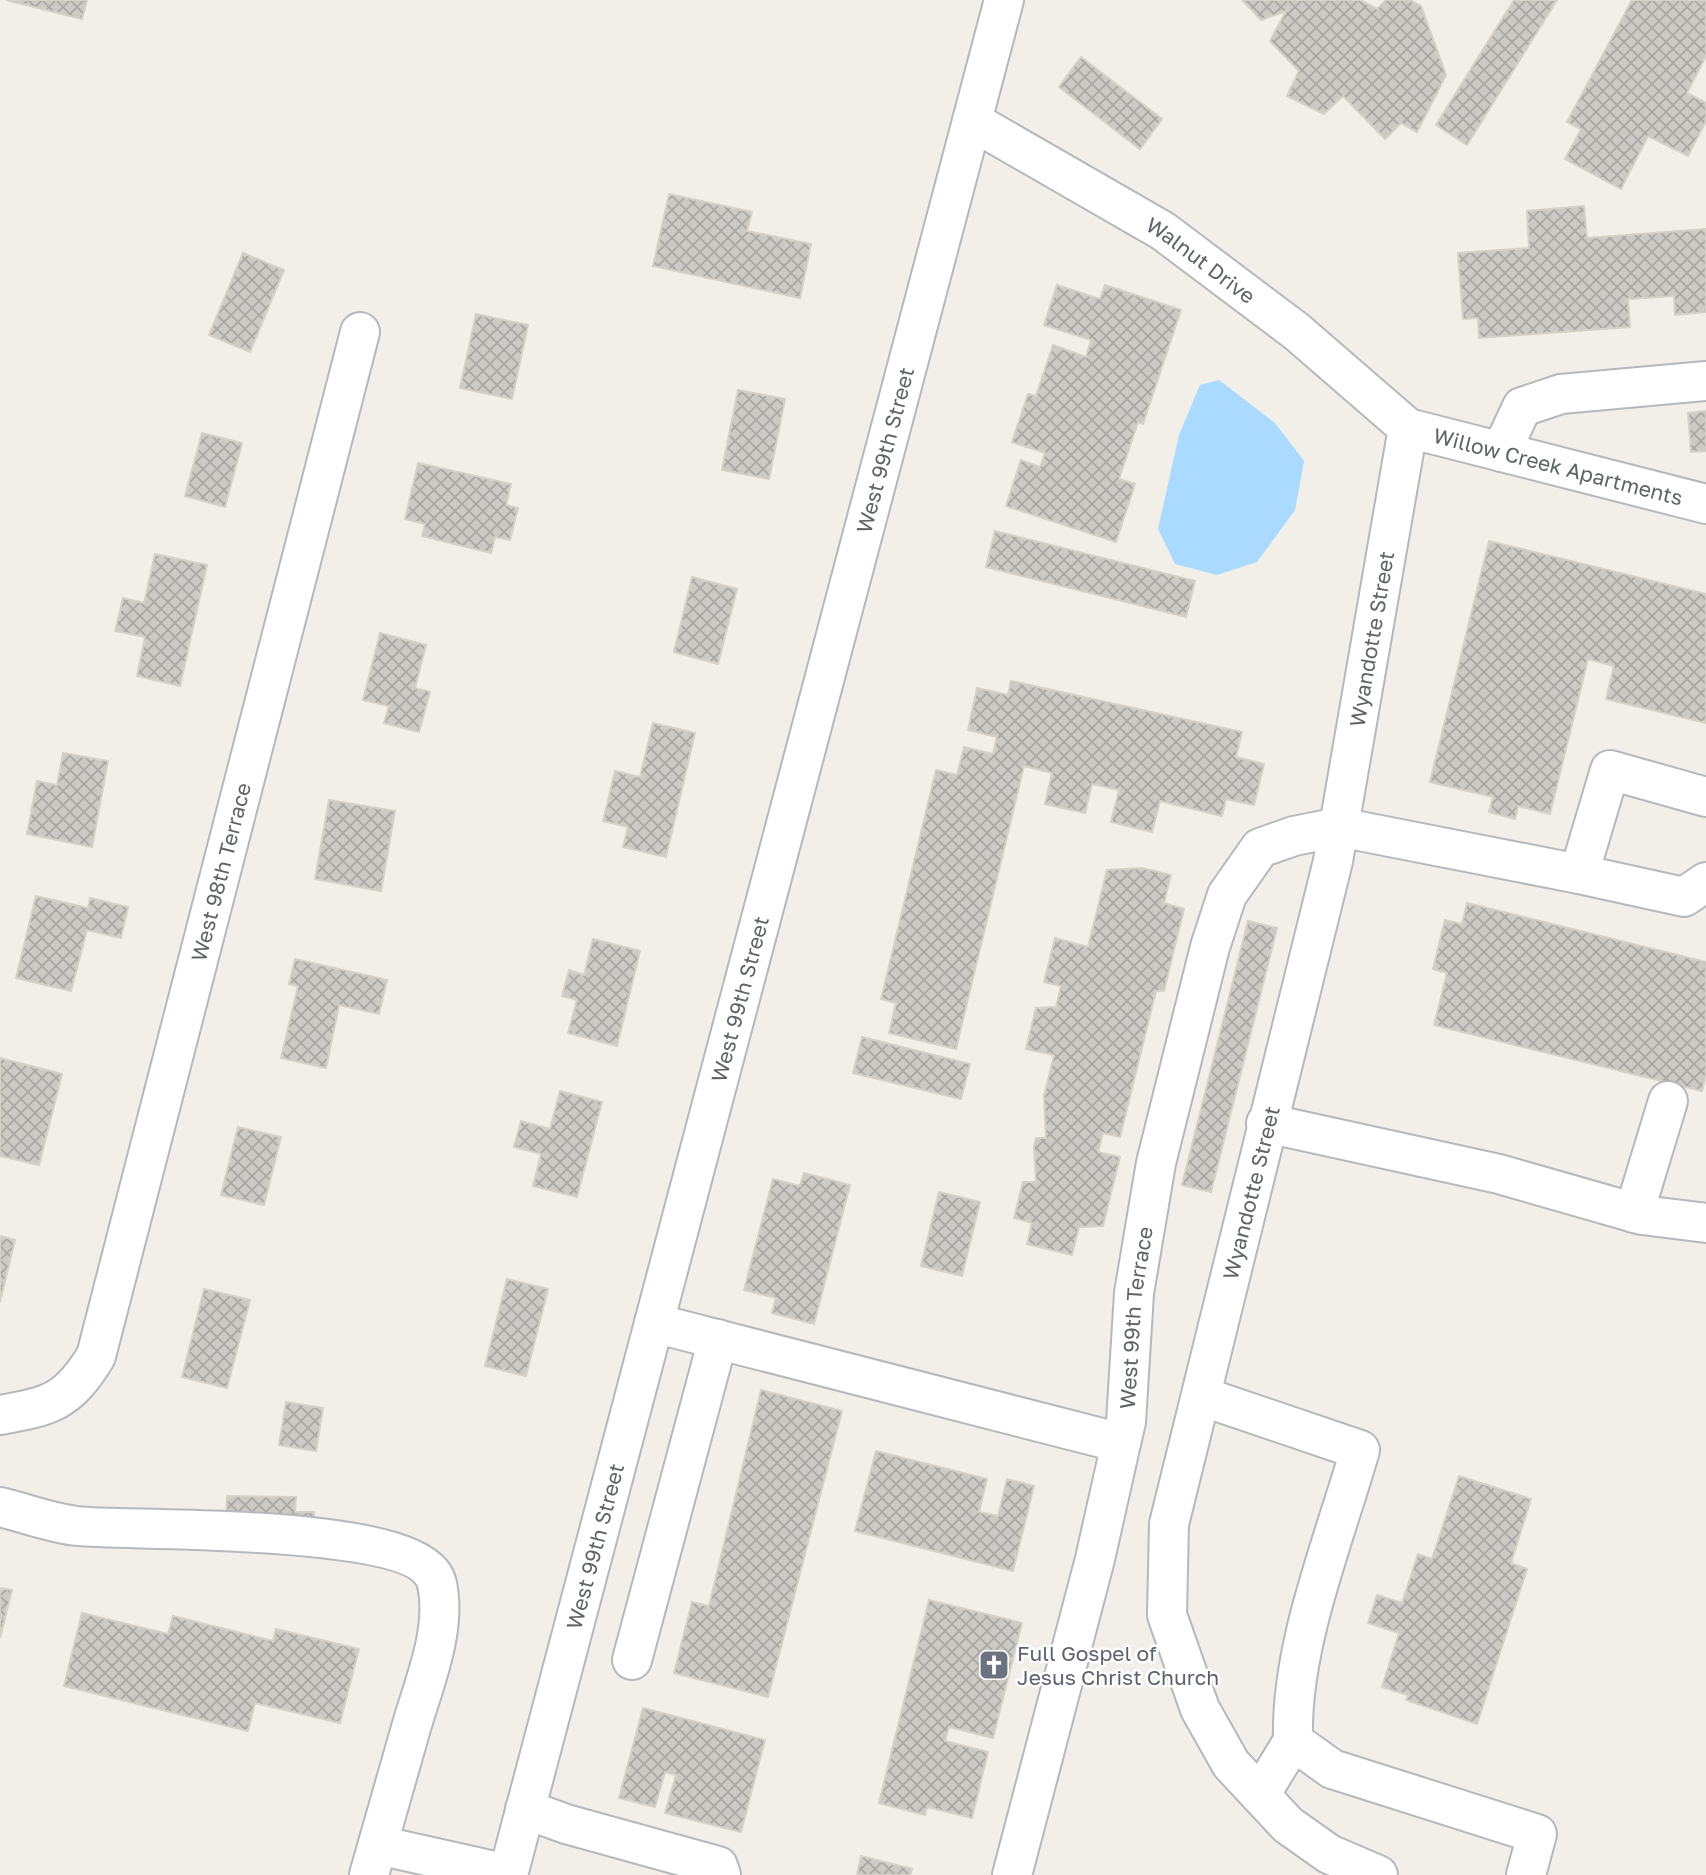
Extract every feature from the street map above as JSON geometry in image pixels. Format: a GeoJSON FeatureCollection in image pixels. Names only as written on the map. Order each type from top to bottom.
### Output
{"type":"FeatureCollection","features":[{"type":"Feature","properties":{"kind":"street","name":"West 99th Street"},"geometry":{"type":"LineString","coordinates":[[508,1875],[1004,0]]}},
{"type":"Feature","properties":{"kind":"street","name":"Walnut Drive"},"geometry":{"type":"LineString","coordinates":[[972,121],[1163,231],[1296,331],[1408,428]]}},
{"type":"Feature","properties":{"kind":"street","name":"West 98th Terrace"},"geometry":{"type":"LineString","coordinates":[[0,1415],[48,1407],[81,1381],[96,1356],[360,332]]}},
{"type":"Feature","properties":{"kind":"street"},"geometry":{"type":"LineString","coordinates":[[1502,452],[1522,407],[1561,394],[1706,381]]}},
{"type":"Feature","properties":{"kind":"street","name":"Willow Creek Apartments"},"geometry":{"type":"LineString","coordinates":[[1408,428],[1706,504]]}},
{"type":"Feature","properties":{"kind":"street","name":"Wyandotte Street"},"geometry":{"type":"LineString","coordinates":[[1378,1875],[1329,1854],[1288,1825],[1231,1764],[1200,1709],[1167,1615],[1169,1524],[1339,827],[1408,428]]}},
{"type":"Feature","properties":{"kind":"street"},"geometry":{"type":"LineString","coordinates":[[1579,874],[1610,769],[1706,797]]}},
{"type":"Feature","properties":{"kind":"street"},"geometry":{"type":"LineString","coordinates":[[1339,827],[1684,897],[1706,882]]}},
{"type":"Feature","properties":{"kind":"street","name":"West 99th Terrace"},"geometry":{"type":"LineString","coordinates":[[1012,1875],[1095,1559],[1126,1422],[1134,1293],[1156,1163],[1210,947],[1227,895],[1260,848],[1294,836],[1339,827]]}},
{"type":"Feature","properties":{"kind":"street"},"geometry":{"type":"LineString","coordinates":[[1634,1213],[1668,1101]]}},
{"type":"Feature","properties":{"kind":"street"},"geometry":{"type":"LineString","coordinates":[[1266,1123],[1499,1174],[1634,1213],[1706,1223]]}},
{"type":"Feature","properties":{"kind":"street"},"geometry":{"type":"LineString","coordinates":[[654,1323],[1121,1443]]}},
{"type":"Feature","properties":{"kind":"street"},"geometry":{"type":"LineString","coordinates":[[632,1660],[718,1339]]}},
{"type":"Feature","properties":{"kind":"street"},"geometry":{"type":"LineString","coordinates":[[1200,1396],[1360,1450],[1299,1658],[1292,1712],[1293,1741],[1261,1795]]}},
{"type":"Feature","properties":{"kind":"street"},"geometry":{"type":"LineString","coordinates":[[0,1507],[75,1526],[330,1537],[392,1550],[421,1562],[437,1580],[441,1611],[428,1670],[373,1860],[508,1875]]}},
{"type":"Feature","properties":{"kind":"street"},"geometry":{"type":"LineString","coordinates":[[1293,1741],[1332,1769],[1537,1834],[1526,1875]]}},
{"type":"Feature","properties":{"kind":"street"},"geometry":{"type":"LineString","coordinates":[[525,1809],[566,1824],[718,1866],[722,1875]]}},
{"type":"Feature","properties":{"kind":"water"},"geometry":{"type":"Polygon","coordinates":[[[1219,380],[1275,423],[1304,461],[1295,510],[1257,562],[1217,575],[1175,564],[1158,529],[1179,435],[1200,385],[1219,380]]]}},
{"type":"Feature","properties":{"kind":"building"},"geometry":{"type":"Polygon","coordinates":[[[6,0],[87,0],[82,19],[6,0]]]}},
{"type":"Feature","properties":{"kind":"building"},"geometry":{"type":"Polygon","coordinates":[[[1242,0],[1360,0],[1377,9],[1386,0],[1410,0],[1421,6],[1446,75],[1417,132],[1401,123],[1385,139],[1343,96],[1324,114],[1287,96],[1299,71],[1270,41],[1286,11],[1261,20],[1242,0]]]}},
{"type":"Feature","properties":{"kind":"building"},"geometry":{"type":"Polygon","coordinates":[[[1514,0],[1557,0],[1467,145],[1436,125],[1514,0]]]}},
{"type":"Feature","properties":{"kind":"building"},"geometry":{"type":"Polygon","coordinates":[[[1632,0],[1706,0],[1706,56],[1687,93],[1706,103],[1706,121],[1688,156],[1648,136],[1621,189],[1565,159],[1581,129],[1567,122],[1632,0]]]}},
{"type":"Feature","properties":{"kind":"building"},"geometry":{"type":"Polygon","coordinates":[[[1081,57],[1162,119],[1140,149],[1059,87],[1081,57]]]}},
{"type":"Feature","properties":{"kind":"building"},"geometry":{"type":"Polygon","coordinates":[[[669,194],[752,212],[747,231],[811,244],[800,298],[653,266],[669,194]]]}},
{"type":"Feature","properties":{"kind":"building"},"geometry":{"type":"Polygon","coordinates":[[[1584,206],[1587,238],[1706,229],[1706,312],[1675,315],[1674,296],[1628,299],[1630,327],[1479,338],[1478,318],[1463,319],[1458,253],[1529,248],[1527,211],[1584,206]]]}},
{"type":"Feature","properties":{"kind":"building"},"geometry":{"type":"Polygon","coordinates":[[[243,253],[284,270],[250,352],[209,335],[243,253]]]}},
{"type":"Feature","properties":{"kind":"building"},"geometry":{"type":"Polygon","coordinates":[[[1057,285],[1100,299],[1105,285],[1181,310],[1143,424],[1138,422],[1119,479],[1135,484],[1116,542],[1006,506],[1021,460],[1040,467],[1045,453],[1012,442],[1028,394],[1036,396],[1053,345],[1086,357],[1091,340],[1044,325],[1057,285]]]}},
{"type":"Feature","properties":{"kind":"building"},"geometry":{"type":"Polygon","coordinates":[[[476,314],[528,325],[512,399],[460,388],[476,314]]]}},
{"type":"Feature","properties":{"kind":"building"},"geometry":{"type":"Polygon","coordinates":[[[738,390],[785,399],[769,479],[722,470],[738,390]]]}},
{"type":"Feature","properties":{"kind":"building"},"geometry":{"type":"Polygon","coordinates":[[[1706,411],[1706,451],[1691,452],[1688,413],[1706,411]]]}},
{"type":"Feature","properties":{"kind":"building"},"geometry":{"type":"Polygon","coordinates":[[[202,433],[242,443],[225,507],[185,496],[202,433]]]}},
{"type":"Feature","properties":{"kind":"building"},"geometry":{"type":"Polygon","coordinates":[[[418,463],[511,484],[506,505],[518,508],[510,540],[495,537],[491,553],[422,536],[425,524],[405,519],[418,463]]]}},
{"type":"Feature","properties":{"kind":"building"},"geometry":{"type":"Polygon","coordinates":[[[995,531],[1195,581],[1186,617],[986,567],[995,531]]]}},
{"type":"Feature","properties":{"kind":"building"},"geometry":{"type":"Polygon","coordinates":[[[1489,541],[1706,594],[1706,723],[1606,699],[1614,666],[1588,659],[1550,814],[1518,806],[1515,819],[1489,812],[1493,797],[1430,782],[1489,541]]]}},
{"type":"Feature","properties":{"kind":"building"},"geometry":{"type":"Polygon","coordinates":[[[155,554],[207,565],[180,686],[137,676],[145,637],[115,631],[123,598],[144,603],[155,554]]]}},
{"type":"Feature","properties":{"kind":"building"},"geometry":{"type":"Polygon","coordinates":[[[692,577],[737,589],[718,664],[674,652],[692,577]]]}},
{"type":"Feature","properties":{"kind":"building"},"geometry":{"type":"Polygon","coordinates":[[[380,633],[426,645],[415,688],[430,692],[419,732],[384,723],[389,706],[363,700],[380,633]]]}},
{"type":"Feature","properties":{"kind":"building"},"geometry":{"type":"Polygon","coordinates":[[[1011,681],[1242,732],[1236,757],[1264,764],[1254,805],[1226,799],[1222,816],[1160,801],[1152,832],[1111,822],[1119,790],[1092,784],[1085,813],[1045,804],[1052,773],[1024,766],[956,1049],[889,1033],[896,1003],[881,999],[936,770],[957,775],[964,747],[993,754],[997,737],[968,730],[977,688],[1008,695],[1011,681]]]}},
{"type":"Feature","properties":{"kind":"building"},"geometry":{"type":"Polygon","coordinates":[[[653,723],[695,733],[666,857],[623,847],[628,827],[603,821],[615,771],[640,777],[653,723]]]}},
{"type":"Feature","properties":{"kind":"building"},"geometry":{"type":"Polygon","coordinates":[[[63,753],[108,761],[92,847],[27,834],[37,781],[57,785],[63,753]]]}},
{"type":"Feature","properties":{"kind":"building"},"geometry":{"type":"Polygon","coordinates":[[[329,800],[395,811],[381,891],[315,879],[329,800]]]}},
{"type":"Feature","properties":{"kind":"building"},"geometry":{"type":"Polygon","coordinates":[[[1142,868],[1171,875],[1164,903],[1184,909],[1164,991],[1156,991],[1120,1137],[1103,1133],[1098,1152],[1120,1157],[1103,1226],[1079,1227],[1072,1255],[1027,1244],[1032,1223],[1014,1218],[1023,1182],[1036,1182],[1034,1147],[1036,1138],[1046,1138],[1044,1096],[1054,1055],[1026,1049],[1036,1008],[1056,1007],[1061,986],[1044,982],[1055,938],[1088,947],[1107,870],[1142,868]]]}},
{"type":"Feature","properties":{"kind":"building"},"geometry":{"type":"Polygon","coordinates":[[[36,896],[88,908],[90,898],[128,907],[121,938],[87,930],[71,991],[16,978],[36,896]]]}},
{"type":"Feature","properties":{"kind":"building"},"geometry":{"type":"Polygon","coordinates":[[[1467,903],[1706,962],[1706,1074],[1702,1091],[1434,1025],[1447,973],[1433,969],[1445,920],[1462,924],[1467,903]]]}},
{"type":"Feature","properties":{"kind":"building"},"geometry":{"type":"Polygon","coordinates":[[[1248,921],[1277,928],[1211,1192],[1182,1185],[1248,921]]]}},
{"type":"Feature","properties":{"kind":"building"},"geometry":{"type":"Polygon","coordinates":[[[593,939],[640,951],[617,1046],[568,1033],[577,1000],[562,996],[569,970],[584,975],[593,939]]]}},
{"type":"Feature","properties":{"kind":"building"},"geometry":{"type":"Polygon","coordinates":[[[295,959],[387,980],[379,1014],[339,1005],[326,1068],[281,1058],[298,986],[289,984],[295,959]]]}},
{"type":"Feature","properties":{"kind":"building"},"geometry":{"type":"Polygon","coordinates":[[[862,1037],[970,1064],[961,1099],[853,1073],[862,1037]]]}},
{"type":"Feature","properties":{"kind":"building"},"geometry":{"type":"Polygon","coordinates":[[[0,1058],[62,1074],[39,1165],[0,1156],[0,1058]]]}},
{"type":"Feature","properties":{"kind":"building"},"geometry":{"type":"Polygon","coordinates":[[[560,1091],[602,1102],[577,1197],[533,1186],[541,1154],[514,1147],[521,1121],[550,1129],[560,1091]]]}},
{"type":"Feature","properties":{"kind":"building"},"geometry":{"type":"Polygon","coordinates":[[[238,1127],[281,1137],[264,1205],[221,1195],[238,1127]]]}},
{"type":"Feature","properties":{"kind":"building"},"geometry":{"type":"Polygon","coordinates":[[[804,1173],[850,1185],[814,1324],[772,1313],[776,1298],[744,1290],[773,1179],[800,1186],[804,1173]]]}},
{"type":"Feature","properties":{"kind":"building"},"geometry":{"type":"Polygon","coordinates":[[[939,1192],[980,1202],[962,1276],[921,1266],[939,1192]]]}},
{"type":"Feature","properties":{"kind":"building"},"geometry":{"type":"Polygon","coordinates":[[[0,1236],[15,1240],[0,1302],[0,1236]]]}},
{"type":"Feature","properties":{"kind":"building"},"geometry":{"type":"Polygon","coordinates":[[[507,1279],[548,1289],[526,1376],[485,1366],[507,1279]]]}},
{"type":"Feature","properties":{"kind":"building"},"geometry":{"type":"Polygon","coordinates":[[[204,1289],[250,1300],[227,1388],[182,1377],[204,1289]]]}},
{"type":"Feature","properties":{"kind":"building"},"geometry":{"type":"Polygon","coordinates":[[[761,1390],[842,1411],[768,1697],[674,1673],[692,1602],[709,1606],[761,1390]]]}},
{"type":"Feature","properties":{"kind":"building"},"geometry":{"type":"Polygon","coordinates":[[[286,1402],[323,1408],[316,1451],[279,1445],[286,1402]]]}},
{"type":"Feature","properties":{"kind":"building"},"geometry":{"type":"Polygon","coordinates":[[[876,1451],[987,1479],[979,1512],[998,1516],[1007,1479],[1034,1486],[1013,1571],[855,1531],[876,1451]]]}},
{"type":"Feature","properties":{"kind":"building"},"geometry":{"type":"Polygon","coordinates":[[[1459,1476],[1531,1499],[1511,1563],[1527,1569],[1477,1724],[1406,1700],[1408,1695],[1382,1687],[1399,1633],[1368,1623],[1377,1595],[1402,1603],[1418,1554],[1432,1559],[1459,1476]]]}},
{"type":"Feature","properties":{"kind":"building"},"geometry":{"type":"Polygon","coordinates":[[[227,1496],[296,1497],[295,1512],[314,1512],[313,1528],[226,1526],[227,1496]]]}},
{"type":"Feature","properties":{"kind":"building"},"geometry":{"type":"Polygon","coordinates":[[[0,1588],[12,1590],[0,1638],[0,1588]]]}},
{"type":"Feature","properties":{"kind":"building"},"geometry":{"type":"Polygon","coordinates":[[[929,1600],[1022,1623],[993,1738],[949,1727],[945,1741],[988,1752],[972,1818],[927,1807],[925,1815],[879,1803],[929,1600]]]}},
{"type":"Feature","properties":{"kind":"building"},"geometry":{"type":"Polygon","coordinates":[[[82,1613],[168,1634],[173,1616],[273,1641],[276,1629],[359,1649],[340,1723],[255,1703],[248,1731],[64,1686],[82,1613]]]}},
{"type":"Feature","properties":{"kind":"building"},"geometry":{"type":"Polygon","coordinates":[[[643,1708],[765,1740],[741,1832],[665,1813],[676,1775],[665,1772],[655,1807],[619,1798],[643,1708]]]}},
{"type":"Feature","properties":{"kind":"building"},"geometry":{"type":"Polygon","coordinates":[[[861,1856],[912,1869],[910,1875],[857,1875],[861,1856]]]}},
{"type":"Feature","properties":{"kind":"place","name":"Full Gospel of Jesus Christ Church"},"geometry":{"type":"Point","coordinates":[994,1665]}}]}
